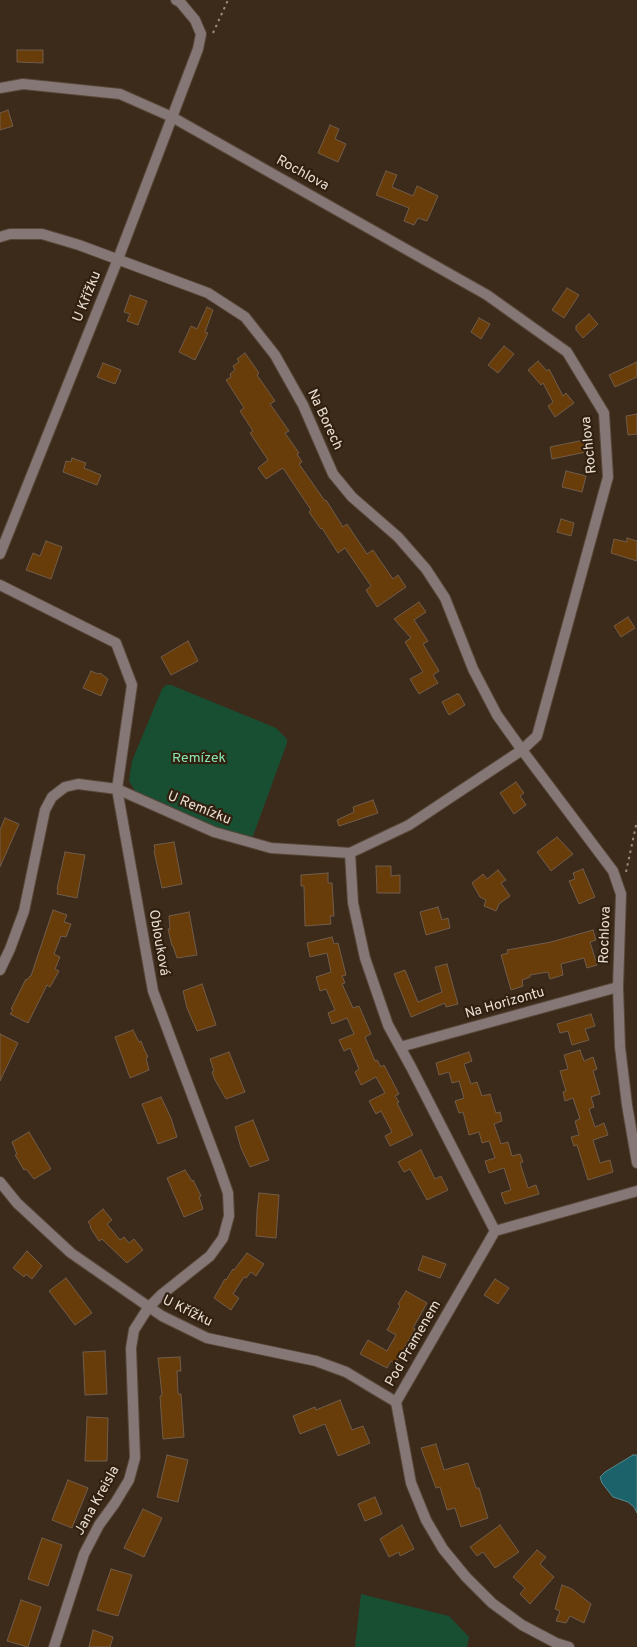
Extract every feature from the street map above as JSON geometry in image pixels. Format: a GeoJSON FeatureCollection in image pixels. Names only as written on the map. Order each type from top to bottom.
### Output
{"type":"FeatureCollection","features":[{"type":"Feature","properties":{"kind":"street","name":"U Křížku"},"geometry":{"type":"LineString","coordinates":[[0,554],[118,259],[198,49],[201,34],[195,20],[180,2],[176,0]]}},
{"type":"Feature","properties":{"kind":"street","name":"Rochlova"},"geometry":{"type":"LineString","coordinates":[[0,88],[23,84],[120,94],[172,117],[487,295],[567,352],[604,413],[608,477],[537,736],[522,750],[613,871],[621,894],[618,986],[620,1047],[637,1163]]}},
{"type":"Feature","properties":{"kind":"street","name":"Na Borech"},"geometry":{"type":"LineString","coordinates":[[0,237],[10,234],[42,234],[79,244],[208,293],[244,317],[276,355],[303,405],[333,474],[352,497],[398,537],[426,570],[444,598],[473,669],[498,714],[522,750]]}},
{"type":"Feature","properties":{"kind":"street"},"geometry":{"type":"LineString","coordinates":[[0,585],[116,643],[132,685],[117,788],[78,784],[65,787],[52,797],[44,810],[24,911],[0,970]]}},
{"type":"Feature","properties":{"kind":"street","name":"U Remízku"},"geometry":{"type":"LineString","coordinates":[[117,788],[214,832],[262,846],[350,853],[409,825],[522,750]]}},
{"type":"Feature","properties":{"kind":"street","name":"Oblouková"},"geometry":{"type":"LineString","coordinates":[[117,788],[153,991],[220,1167],[228,1193],[230,1216],[223,1238],[210,1256],[161,1295],[148,1308]]}},
{"type":"Feature","properties":{"kind":"street"},"geometry":{"type":"LineString","coordinates":[[350,853],[353,903],[365,958],[388,1025],[495,1231],[637,1191]]}},
{"type":"Feature","properties":{"kind":"street","name":"Na Horizontu"},"geometry":{"type":"LineString","coordinates":[[400,1047],[618,986]]}},
{"type":"Feature","properties":{"kind":"street","name":"U Křížku"},"geometry":{"type":"LineString","coordinates":[[0,1182],[17,1203],[71,1252],[148,1308],[207,1338],[316,1361],[346,1372],[396,1402]]}},
{"type":"Feature","properties":{"kind":"street","name":"Pod Pramenem"},"geometry":{"type":"LineString","coordinates":[[495,1231],[396,1402],[411,1483],[426,1520],[443,1549],[466,1577],[492,1603],[522,1625],[569,1647]]}},
{"type":"Feature","properties":{"kind":"street","name":"Jana Kreisla"},"geometry":{"type":"LineString","coordinates":[[54,1647],[84,1554],[99,1525],[116,1504],[129,1480],[135,1458],[131,1348],[134,1330],[148,1308]]}},
{"type":"Feature","properties":{"kind":"path"},"geometry":{"type":"LineString","coordinates":[[213,34],[228,0]]}},
{"type":"Feature","properties":{"kind":"path"},"geometry":{"type":"LineString","coordinates":[[621,894],[637,821]]}},
{"type":"Feature","properties":{"kind":"green space","name":"Remízek"},"geometry":{"type":"Polygon","coordinates":[[[166,685],[171,685],[276,728],[287,739],[253,836],[247,841],[138,796],[129,781],[132,761],[162,689],[166,685]]]}},
{"type":"Feature","properties":{"kind":"green space"},"geometry":{"type":"Polygon","coordinates":[[[361,1594],[449,1616],[469,1637],[467,1647],[355,1647],[361,1594]]]}},
{"type":"Feature","properties":{"kind":"water"},"geometry":{"type":"Polygon","coordinates":[[[633,1455],[637,1455],[637,1513],[628,1502],[613,1497],[602,1483],[600,1477],[633,1455]]]}},
{"type":"Feature","properties":{"kind":"building"},"geometry":{"type":"Polygon","coordinates":[[[17,50],[43,50],[43,63],[17,62],[17,50]]]}},
{"type":"Feature","properties":{"kind":"building"},"geometry":{"type":"Polygon","coordinates":[[[8,110],[13,126],[0,130],[0,113],[8,110]]]}},
{"type":"Feature","properties":{"kind":"building"},"geometry":{"type":"Polygon","coordinates":[[[330,125],[339,129],[335,139],[346,144],[338,162],[318,153],[330,125]]]}},
{"type":"Feature","properties":{"kind":"building"},"geometry":{"type":"Polygon","coordinates":[[[386,171],[397,175],[392,187],[413,196],[417,186],[438,196],[427,221],[418,218],[414,225],[404,221],[409,208],[376,195],[386,171]]]}},
{"type":"Feature","properties":{"kind":"building"},"geometry":{"type":"Polygon","coordinates":[[[567,288],[579,295],[564,318],[552,310],[567,288]]]}},
{"type":"Feature","properties":{"kind":"building"},"geometry":{"type":"Polygon","coordinates":[[[130,295],[147,301],[138,325],[127,321],[130,314],[124,312],[130,295]]]}},
{"type":"Feature","properties":{"kind":"building"},"geometry":{"type":"Polygon","coordinates":[[[207,307],[213,310],[205,332],[208,333],[195,360],[179,352],[191,326],[197,329],[207,307]]]}},
{"type":"Feature","properties":{"kind":"building"},"geometry":{"type":"Polygon","coordinates":[[[589,314],[598,324],[583,338],[576,330],[576,326],[589,314]]]}},
{"type":"Feature","properties":{"kind":"building"},"geometry":{"type":"Polygon","coordinates":[[[479,318],[490,324],[481,339],[471,332],[479,318]]]}},
{"type":"Feature","properties":{"kind":"building"},"geometry":{"type":"Polygon","coordinates":[[[504,346],[514,354],[498,373],[488,365],[504,346]]]}},
{"type":"Feature","properties":{"kind":"building"},"geometry":{"type":"Polygon","coordinates":[[[245,353],[275,401],[270,404],[289,431],[285,433],[299,453],[297,454],[302,462],[299,464],[326,500],[343,527],[347,524],[367,554],[373,550],[393,579],[398,575],[406,587],[377,607],[366,590],[371,586],[345,548],[338,553],[309,512],[311,510],[283,468],[266,479],[258,468],[268,460],[250,433],[253,431],[240,411],[244,408],[226,380],[231,377],[230,374],[235,370],[233,366],[239,362],[237,359],[245,353]]]}},
{"type":"Feature","properties":{"kind":"building"},"geometry":{"type":"Polygon","coordinates":[[[538,361],[547,371],[549,369],[563,396],[566,393],[574,403],[555,417],[548,406],[553,402],[543,383],[541,385],[528,370],[538,361]]]}},
{"type":"Feature","properties":{"kind":"building"},"geometry":{"type":"Polygon","coordinates":[[[637,362],[637,377],[615,387],[609,375],[637,362]]]}},
{"type":"Feature","properties":{"kind":"building"},"geometry":{"type":"Polygon","coordinates":[[[103,363],[121,370],[115,384],[97,377],[103,363]]]}},
{"type":"Feature","properties":{"kind":"building"},"geometry":{"type":"Polygon","coordinates":[[[637,414],[637,434],[628,435],[626,416],[637,414]]]}},
{"type":"Feature","properties":{"kind":"building"},"geometry":{"type":"Polygon","coordinates":[[[584,440],[586,452],[552,459],[550,447],[584,440]]]}},
{"type":"Feature","properties":{"kind":"building"},"geometry":{"type":"Polygon","coordinates":[[[72,458],[86,463],[84,468],[101,475],[97,485],[63,472],[66,461],[71,462],[72,458]]]}},
{"type":"Feature","properties":{"kind":"building"},"geometry":{"type":"Polygon","coordinates":[[[566,471],[586,476],[582,492],[562,487],[566,471]]]}},
{"type":"Feature","properties":{"kind":"building"},"geometry":{"type":"Polygon","coordinates":[[[561,519],[574,523],[571,536],[557,532],[561,519]]]}},
{"type":"Feature","properties":{"kind":"building"},"geometry":{"type":"Polygon","coordinates":[[[627,538],[637,541],[637,561],[611,553],[614,539],[627,542],[627,538]]]}},
{"type":"Feature","properties":{"kind":"building"},"geometry":{"type":"Polygon","coordinates":[[[46,541],[62,547],[51,579],[26,570],[33,553],[40,556],[46,541]]]}},
{"type":"Feature","properties":{"kind":"building"},"geometry":{"type":"Polygon","coordinates":[[[419,602],[426,612],[414,620],[428,641],[423,644],[439,671],[433,675],[438,683],[419,694],[410,679],[423,672],[405,642],[411,638],[394,619],[419,602]]]}},
{"type":"Feature","properties":{"kind":"building"},"geometry":{"type":"Polygon","coordinates":[[[628,617],[635,628],[621,637],[614,626],[628,617]]]}},
{"type":"Feature","properties":{"kind":"building"},"geometry":{"type":"Polygon","coordinates":[[[188,641],[198,661],[171,675],[161,657],[188,641]]]}},
{"type":"Feature","properties":{"kind":"building"},"geometry":{"type":"Polygon","coordinates":[[[91,671],[100,673],[108,679],[101,696],[83,688],[91,671]]]}},
{"type":"Feature","properties":{"kind":"building"},"geometry":{"type":"Polygon","coordinates":[[[459,694],[465,705],[449,715],[442,702],[459,694]]]}},
{"type":"Feature","properties":{"kind":"building"},"geometry":{"type":"Polygon","coordinates":[[[516,782],[524,793],[520,796],[526,805],[514,814],[500,793],[516,782]]]}},
{"type":"Feature","properties":{"kind":"building"},"geometry":{"type":"Polygon","coordinates":[[[373,800],[378,813],[339,826],[337,820],[354,812],[353,807],[373,800]]]}},
{"type":"Feature","properties":{"kind":"building"},"geometry":{"type":"Polygon","coordinates":[[[5,818],[19,824],[0,867],[0,830],[5,818]]]}},
{"type":"Feature","properties":{"kind":"building"},"geometry":{"type":"Polygon","coordinates":[[[557,837],[573,854],[551,871],[537,852],[557,837]]]}},
{"type":"Feature","properties":{"kind":"building"},"geometry":{"type":"Polygon","coordinates":[[[174,842],[182,884],[162,888],[154,845],[174,842]]]}},
{"type":"Feature","properties":{"kind":"building"},"geometry":{"type":"Polygon","coordinates":[[[65,852],[85,855],[77,898],[57,894],[65,852]]]}},
{"type":"Feature","properties":{"kind":"building"},"geometry":{"type":"Polygon","coordinates":[[[376,866],[391,866],[391,876],[400,875],[400,893],[377,893],[376,866]]]}},
{"type":"Feature","properties":{"kind":"building"},"geometry":{"type":"Polygon","coordinates":[[[583,869],[595,897],[579,904],[569,881],[575,879],[573,873],[583,869]]]}},
{"type":"Feature","properties":{"kind":"building"},"geometry":{"type":"Polygon","coordinates":[[[498,870],[506,880],[501,883],[510,896],[499,904],[496,911],[484,906],[486,900],[480,897],[472,883],[483,874],[487,879],[498,870]]]}},
{"type":"Feature","properties":{"kind":"building"},"geometry":{"type":"Polygon","coordinates":[[[328,873],[328,883],[332,883],[334,916],[330,916],[331,924],[305,926],[304,886],[301,886],[301,875],[328,873]]]}},
{"type":"Feature","properties":{"kind":"building"},"geometry":{"type":"Polygon","coordinates":[[[438,907],[442,920],[448,918],[450,928],[426,935],[420,912],[438,907]]]}},
{"type":"Feature","properties":{"kind":"building"},"geometry":{"type":"Polygon","coordinates":[[[53,910],[67,915],[64,922],[71,924],[66,937],[61,936],[54,954],[60,957],[55,969],[59,971],[50,987],[47,985],[28,1023],[10,1014],[13,1010],[11,1009],[26,979],[31,976],[53,910]]]}},
{"type":"Feature","properties":{"kind":"building"},"geometry":{"type":"Polygon","coordinates":[[[189,912],[197,955],[177,958],[168,929],[170,929],[169,916],[189,912]]]}},
{"type":"Feature","properties":{"kind":"building"},"geometry":{"type":"Polygon","coordinates":[[[593,930],[596,940],[590,942],[597,965],[587,968],[584,958],[561,964],[563,975],[550,979],[548,972],[530,975],[530,977],[522,980],[523,986],[511,990],[501,955],[508,953],[507,950],[551,942],[593,930]]]}},
{"type":"Feature","properties":{"kind":"building"},"geometry":{"type":"Polygon","coordinates":[[[332,937],[334,944],[338,943],[346,975],[342,976],[345,983],[342,984],[353,1008],[359,1006],[371,1034],[365,1037],[375,1061],[377,1060],[381,1067],[384,1065],[399,1094],[395,1096],[399,1102],[397,1103],[413,1135],[390,1146],[385,1136],[392,1132],[381,1111],[376,1114],[369,1101],[385,1093],[376,1077],[361,1085],[355,1072],[359,1069],[350,1048],[344,1051],[339,1040],[354,1034],[347,1018],[332,1024],[328,1013],[335,1010],[326,989],[320,991],[316,977],[331,972],[327,953],[310,957],[307,943],[332,937]]]}},
{"type":"Feature","properties":{"kind":"building"},"geometry":{"type":"Polygon","coordinates":[[[447,964],[458,1004],[446,1007],[445,1003],[411,1017],[394,974],[405,970],[418,1002],[442,992],[435,967],[447,964]]]}},
{"type":"Feature","properties":{"kind":"building"},"geometry":{"type":"Polygon","coordinates":[[[202,984],[216,1025],[197,1031],[187,1008],[183,991],[202,984]]]}},
{"type":"Feature","properties":{"kind":"building"},"geometry":{"type":"Polygon","coordinates":[[[591,1014],[595,1026],[585,1029],[589,1040],[572,1045],[568,1031],[560,1033],[557,1024],[591,1014]]]}},
{"type":"Feature","properties":{"kind":"building"},"geometry":{"type":"Polygon","coordinates":[[[133,1030],[139,1042],[141,1041],[148,1057],[146,1058],[149,1070],[130,1078],[115,1037],[133,1030]]]}},
{"type":"Feature","properties":{"kind":"building"},"geometry":{"type":"Polygon","coordinates":[[[0,1034],[18,1043],[0,1081],[0,1034]]]}},
{"type":"Feature","properties":{"kind":"building"},"geometry":{"type":"Polygon","coordinates":[[[580,1050],[584,1061],[593,1057],[597,1069],[593,1071],[600,1094],[591,1097],[594,1107],[589,1109],[595,1127],[604,1123],[608,1135],[593,1140],[600,1163],[610,1160],[613,1172],[588,1180],[577,1145],[574,1146],[571,1137],[579,1135],[575,1121],[580,1119],[573,1098],[565,1101],[563,1092],[566,1091],[560,1071],[568,1069],[564,1055],[580,1050]]]}},
{"type":"Feature","properties":{"kind":"building"},"geometry":{"type":"Polygon","coordinates":[[[229,1052],[245,1092],[226,1099],[215,1080],[210,1059],[229,1052]]]}},
{"type":"Feature","properties":{"kind":"building"},"geometry":{"type":"Polygon","coordinates":[[[469,1052],[472,1061],[464,1064],[471,1084],[477,1082],[482,1096],[490,1094],[496,1113],[500,1112],[502,1121],[494,1124],[501,1144],[508,1142],[512,1156],[520,1154],[523,1162],[520,1163],[528,1188],[536,1185],[539,1194],[505,1204],[501,1193],[511,1190],[504,1168],[489,1173],[485,1161],[495,1158],[489,1141],[482,1143],[479,1132],[469,1135],[463,1112],[459,1113],[455,1101],[464,1098],[459,1081],[452,1083],[449,1072],[439,1075],[436,1063],[469,1052]]]}},
{"type":"Feature","properties":{"kind":"building"},"geometry":{"type":"Polygon","coordinates":[[[161,1097],[177,1137],[158,1144],[142,1104],[161,1097]]]}},
{"type":"Feature","properties":{"kind":"building"},"geometry":{"type":"Polygon","coordinates":[[[253,1120],[269,1160],[250,1167],[241,1148],[235,1127],[253,1120]]]}},
{"type":"Feature","properties":{"kind":"building"},"geometry":{"type":"Polygon","coordinates":[[[29,1132],[51,1169],[34,1179],[26,1169],[24,1170],[15,1155],[17,1154],[12,1142],[29,1132]]]}},
{"type":"Feature","properties":{"kind":"building"},"geometry":{"type":"Polygon","coordinates":[[[421,1150],[435,1179],[441,1176],[448,1190],[427,1200],[410,1169],[404,1172],[398,1162],[421,1150]]]}},
{"type":"Feature","properties":{"kind":"building"},"geometry":{"type":"Polygon","coordinates":[[[185,1170],[193,1180],[201,1196],[199,1197],[203,1209],[184,1217],[167,1178],[185,1170]]]}},
{"type":"Feature","properties":{"kind":"building"},"geometry":{"type":"Polygon","coordinates":[[[259,1193],[279,1195],[276,1238],[256,1236],[259,1193]]]}},
{"type":"Feature","properties":{"kind":"building"},"geometry":{"type":"Polygon","coordinates":[[[103,1209],[112,1220],[107,1224],[120,1240],[124,1237],[129,1243],[134,1239],[143,1250],[127,1263],[102,1239],[99,1241],[90,1227],[88,1222],[103,1209]]]}},
{"type":"Feature","properties":{"kind":"building"},"geometry":{"type":"Polygon","coordinates":[[[27,1251],[42,1266],[32,1279],[26,1274],[24,1277],[13,1268],[27,1251]]]}},
{"type":"Feature","properties":{"kind":"building"},"geometry":{"type":"Polygon","coordinates":[[[247,1253],[264,1264],[256,1276],[251,1272],[246,1278],[244,1277],[233,1294],[239,1298],[231,1310],[214,1298],[225,1279],[247,1253]]]}},
{"type":"Feature","properties":{"kind":"building"},"geometry":{"type":"Polygon","coordinates":[[[423,1256],[446,1264],[440,1278],[418,1270],[423,1256]]]}},
{"type":"Feature","properties":{"kind":"building"},"geometry":{"type":"Polygon","coordinates":[[[66,1278],[92,1313],[75,1325],[49,1291],[66,1278]]]}},
{"type":"Feature","properties":{"kind":"building"},"geometry":{"type":"Polygon","coordinates":[[[495,1279],[509,1288],[498,1304],[484,1295],[495,1279]]]}},
{"type":"Feature","properties":{"kind":"building"},"geometry":{"type":"Polygon","coordinates":[[[406,1291],[427,1303],[395,1364],[391,1361],[387,1368],[360,1354],[368,1340],[387,1351],[396,1335],[387,1330],[406,1291]]]}},
{"type":"Feature","properties":{"kind":"building"},"geometry":{"type":"Polygon","coordinates":[[[105,1351],[107,1394],[85,1395],[83,1352],[105,1351]]]}},
{"type":"Feature","properties":{"kind":"building"},"geometry":{"type":"Polygon","coordinates":[[[180,1357],[181,1371],[177,1371],[178,1394],[181,1394],[184,1437],[163,1439],[160,1396],[162,1395],[158,1358],[180,1357]]]}},
{"type":"Feature","properties":{"kind":"building"},"geometry":{"type":"Polygon","coordinates":[[[340,1400],[352,1430],[363,1426],[370,1443],[338,1456],[325,1424],[300,1434],[293,1416],[315,1407],[316,1410],[340,1400]]]}},
{"type":"Feature","properties":{"kind":"building"},"geometry":{"type":"Polygon","coordinates":[[[87,1417],[108,1418],[107,1461],[85,1461],[87,1417]]]}},
{"type":"Feature","properties":{"kind":"building"},"geometry":{"type":"Polygon","coordinates":[[[436,1444],[444,1470],[468,1463],[476,1488],[479,1488],[488,1518],[461,1527],[455,1508],[447,1510],[440,1487],[436,1488],[421,1448],[436,1444]]]}},
{"type":"Feature","properties":{"kind":"building"},"geometry":{"type":"Polygon","coordinates":[[[167,1455],[188,1460],[178,1502],[157,1497],[167,1455]]]}},
{"type":"Feature","properties":{"kind":"building"},"geometry":{"type":"Polygon","coordinates":[[[68,1480],[88,1488],[72,1528],[52,1520],[68,1480]]]}},
{"type":"Feature","properties":{"kind":"building"},"geometry":{"type":"Polygon","coordinates":[[[375,1497],[382,1514],[365,1521],[358,1504],[375,1497]]]}},
{"type":"Feature","properties":{"kind":"building"},"geometry":{"type":"Polygon","coordinates":[[[143,1509],[162,1518],[144,1557],[124,1548],[143,1509]]]}},
{"type":"Feature","properties":{"kind":"building"},"geometry":{"type":"Polygon","coordinates":[[[402,1525],[414,1549],[400,1556],[399,1552],[389,1557],[380,1539],[402,1525]]]}},
{"type":"Feature","properties":{"kind":"building"},"geometry":{"type":"Polygon","coordinates":[[[500,1525],[519,1552],[495,1568],[483,1552],[477,1556],[470,1547],[500,1525]]]}},
{"type":"Feature","properties":{"kind":"building"},"geometry":{"type":"Polygon","coordinates":[[[42,1538],[62,1545],[48,1586],[28,1579],[42,1538]]]}},
{"type":"Feature","properties":{"kind":"building"},"geometry":{"type":"Polygon","coordinates":[[[537,1550],[546,1557],[540,1564],[554,1577],[530,1604],[520,1594],[525,1588],[513,1577],[537,1550]]]}},
{"type":"Feature","properties":{"kind":"building"},"geometry":{"type":"Polygon","coordinates":[[[111,1569],[132,1575],[118,1616],[97,1610],[111,1569]]]}},
{"type":"Feature","properties":{"kind":"building"},"geometry":{"type":"Polygon","coordinates":[[[562,1585],[572,1589],[591,1604],[584,1623],[570,1616],[566,1623],[556,1621],[560,1611],[555,1609],[562,1585]]]}},
{"type":"Feature","properties":{"kind":"building"},"geometry":{"type":"Polygon","coordinates":[[[21,1600],[41,1607],[28,1647],[7,1641],[21,1600]]]}},
{"type":"Feature","properties":{"kind":"building"},"geometry":{"type":"Polygon","coordinates":[[[93,1630],[113,1637],[110,1647],[89,1647],[93,1630]]]}}]}
